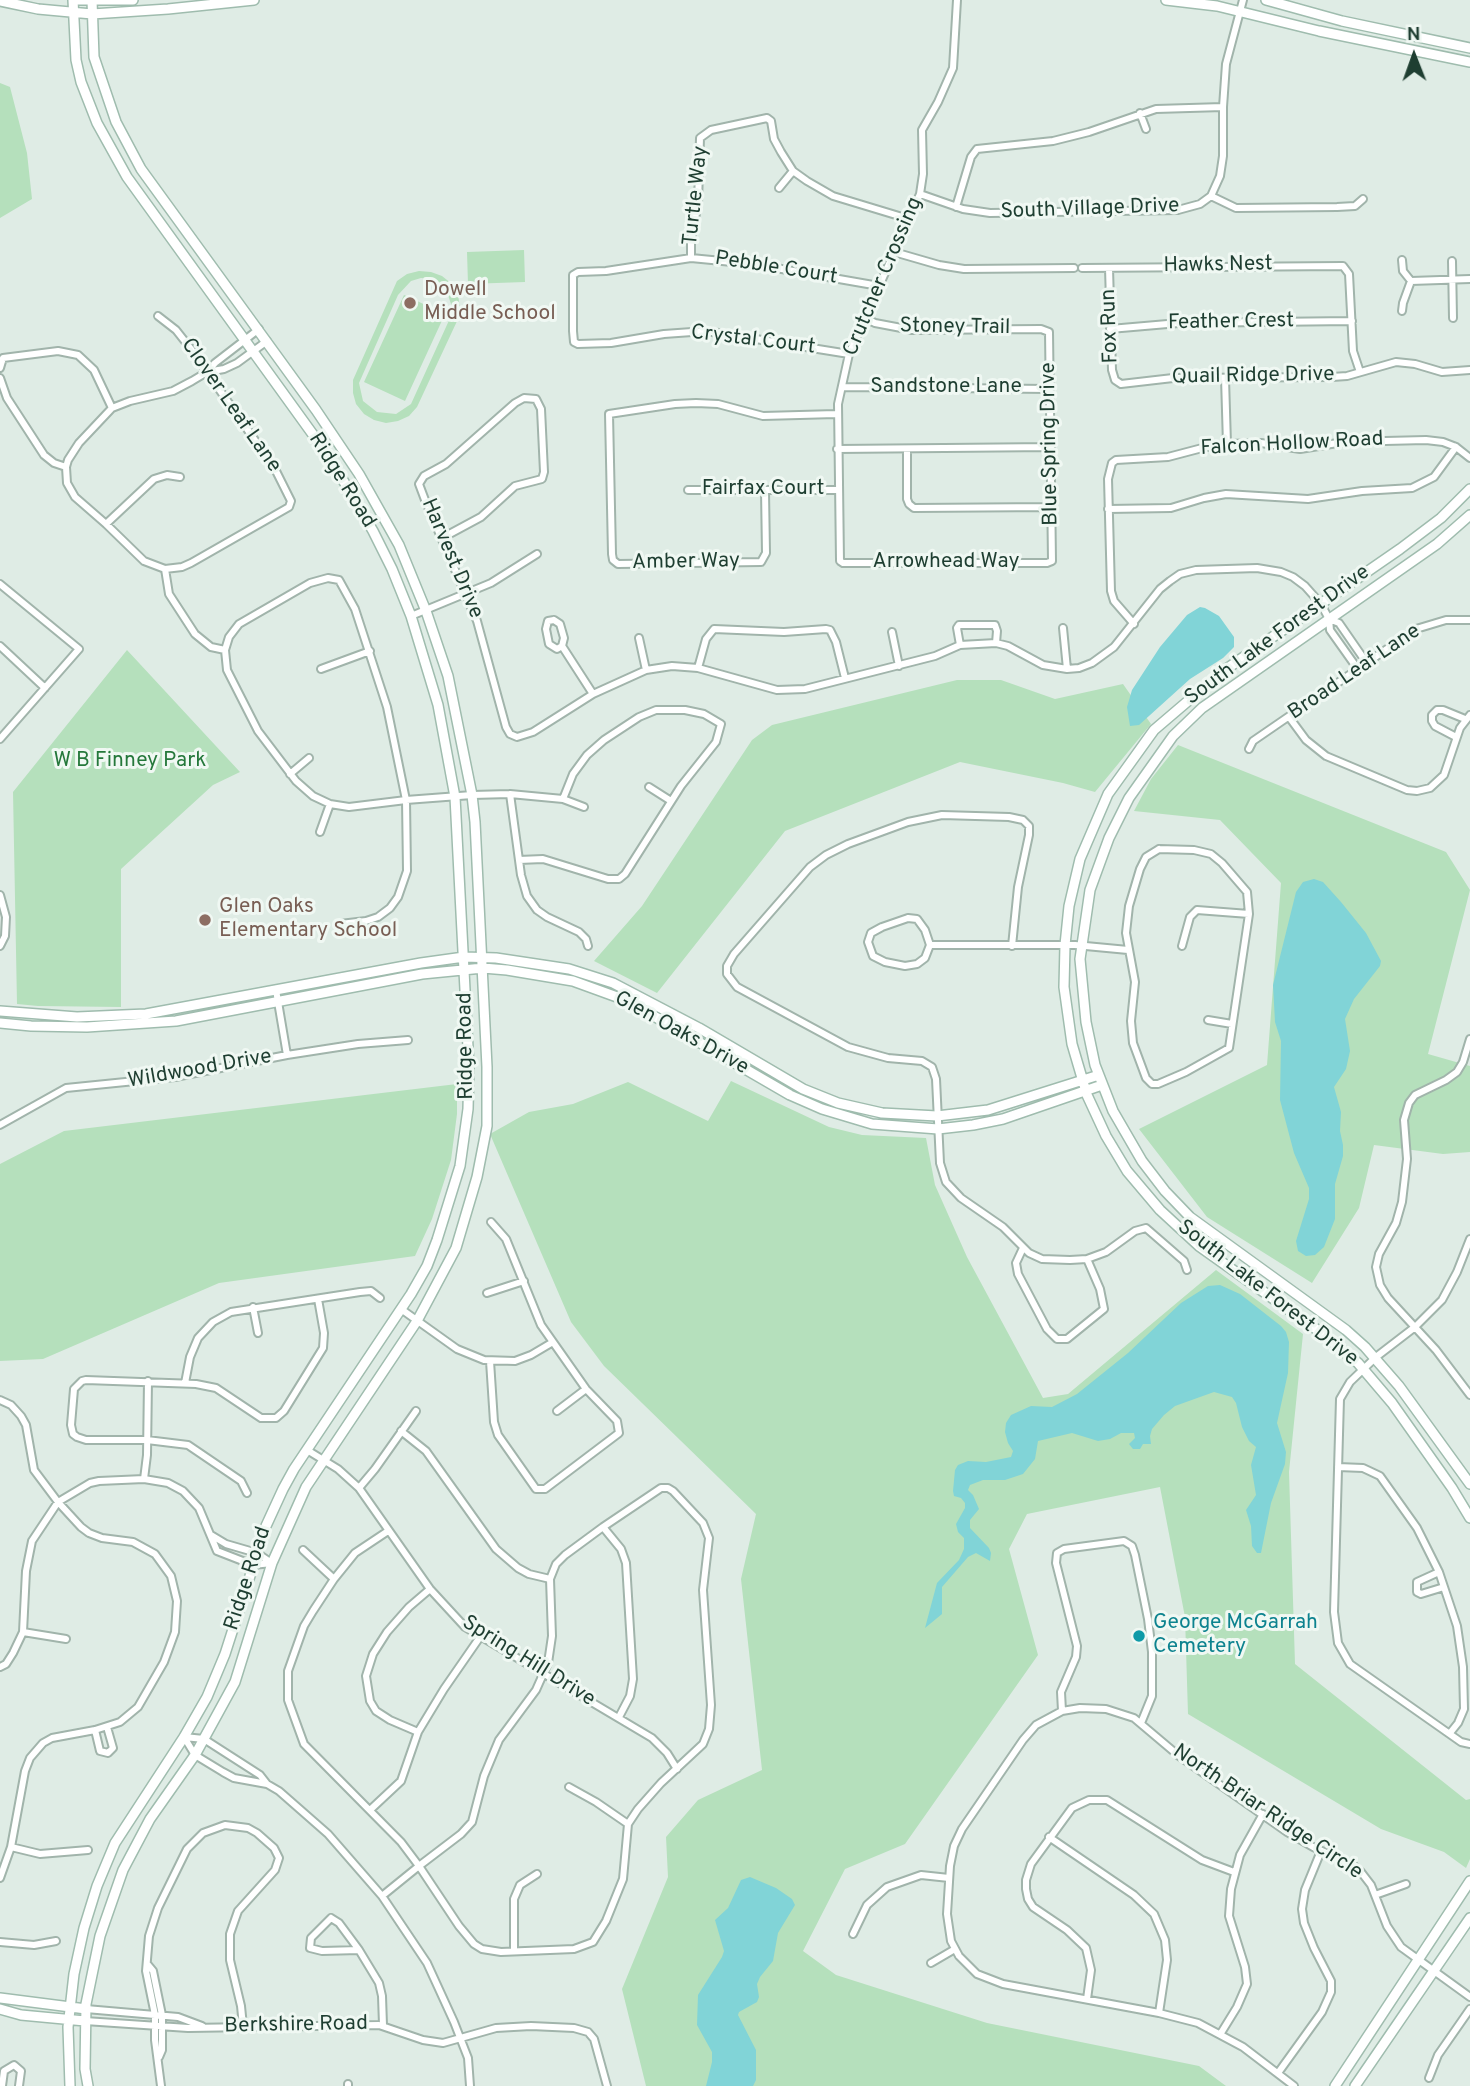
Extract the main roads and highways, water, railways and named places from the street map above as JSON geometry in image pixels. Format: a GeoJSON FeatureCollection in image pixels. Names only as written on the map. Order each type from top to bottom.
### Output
{"type":"FeatureCollection","features":[{"type":"Feature","properties":{"kind":"main road"},"geometry":{"type":"LineString","coordinates":[[74,0],[132,0]]}},
{"type":"Feature","properties":{"kind":"main road","name":"Ridge Road"},"geometry":{"type":"LineString","coordinates":[[70,2086],[69,2020],[74,1974],[84,1928],[103,1872],[134,1812],[184,1737],[214,1680],[273,1509],[307,1450],[420,1279],[431,1255],[456,1181],[468,1109],[469,1067],[455,797],[438,705],[411,616],[392,569],[361,509],[314,436],[127,177],[97,123],[81,82],[76,60],[74,0]]}},
{"type":"Feature","properties":{"kind":"main road"},"geometry":{"type":"LineString","coordinates":[[0,1],[38,9],[92,13],[254,0]]}},
{"type":"Feature","properties":{"kind":"main road"},"geometry":{"type":"LineString","coordinates":[[1167,0],[1206,4],[1381,45],[1470,62]]}},
{"type":"Feature","properties":{"kind":"main road"},"geometry":{"type":"LineString","coordinates":[[1266,0],[1384,30],[1470,48]]}},
{"type":"Feature","properties":{"kind":"main road","name":"Ridge Road"},"geometry":{"type":"LineString","coordinates":[[88,2086],[85,2069],[86,2009],[100,1936],[123,1870],[150,1819],[195,1755],[235,1682],[272,1563],[306,1487],[417,1321],[456,1248],[477,1177],[487,1126],[483,968],[472,795],[448,676],[399,545],[359,474],[259,329],[141,169],[116,122],[94,57],[92,1]]}},
{"type":"Feature","properties":{"kind":"main road"},"geometry":{"type":"LineString","coordinates":[[1381,45],[1384,30]]}},
{"type":"Feature","properties":{"kind":"main road"},"geometry":{"type":"LineString","coordinates":[[127,177],[141,169]]}},
{"type":"Feature","properties":{"kind":"main road"},"geometry":{"type":"LineString","coordinates":[[277,384],[302,412],[316,410]]}},
{"type":"Feature","properties":{"kind":"main road","name":"South Lake Forest Drive"},"geometry":{"type":"LineString","coordinates":[[1470,489],[1441,518],[1195,693],[1154,730],[1108,794],[1080,859],[1071,892],[1065,946],[1065,1001],[1072,1044],[1091,1107],[1121,1162],[1160,1210],[1199,1246],[1316,1329],[1365,1370],[1392,1403],[1470,1518]]}},
{"type":"Feature","properties":{"kind":"main road","name":"South Lake Forest Drive"},"geometry":{"type":"LineString","coordinates":[[1470,515],[1437,544],[1202,708],[1173,736],[1154,759],[1129,798],[1100,858],[1090,890],[1080,946],[1082,995],[1090,1043],[1102,1085],[1121,1129],[1135,1151],[1177,1204],[1208,1231],[1346,1330],[1376,1357],[1470,1484]]}},
{"type":"Feature","properties":{"kind":"main road","name":"Glen Oaks Drive"},"geometry":{"type":"LineString","coordinates":[[0,1011],[65,1017],[126,1015],[177,1009],[401,966],[464,957],[520,960],[569,969],[613,983],[637,1001],[807,1104],[872,1124],[938,1129],[998,1120],[1102,1085]]}},
{"type":"Feature","properties":{"kind":"main road","name":"Glen Oaks Drive"},"geometry":{"type":"LineString","coordinates":[[0,1023],[31,1027],[117,1027],[176,1021],[422,974],[483,968],[563,978],[637,1001],[699,1028],[799,1087],[825,1099],[882,1113],[937,1116],[988,1111],[1099,1075]]}},
{"type":"Feature","properties":{"kind":"main road"},"geometry":{"type":"LineString","coordinates":[[469,1067],[487,1067]]}},
{"type":"Feature","properties":{"kind":"main road"},"geometry":{"type":"LineString","coordinates":[[1335,2086],[1469,1883]]}},
{"type":"Feature","properties":{"kind":"main road"},"geometry":{"type":"LineString","coordinates":[[1355,2086],[1470,1918]]}},
{"type":"Feature","properties":{"kind":"main road","name":"Berkshire Road"},"geometry":{"type":"LineString","coordinates":[[0,1998],[86,2009]]}},
{"type":"Feature","properties":{"kind":"main road","name":"Berkshire Road"},"geometry":{"type":"LineString","coordinates":[[0,2009],[21,2015],[85,2021]]}},
{"type":"Feature","properties":{"kind":"water"},"geometry":{"type":"Polygon","coordinates":[[[1200,607],[1219,616],[1234,637],[1234,647],[1223,658],[1190,679],[1139,725],[1130,726],[1127,707],[1132,690],[1160,647],[1187,615],[1200,607]]]}},
{"type":"Feature","properties":{"kind":"water"},"geometry":{"type":"Polygon","coordinates":[[[1314,879],[1323,882],[1341,902],[1366,933],[1381,961],[1354,999],[1345,1019],[1350,1051],[1346,1069],[1334,1087],[1341,1112],[1340,1131],[1343,1145],[1343,1156],[1335,1184],[1335,1219],[1324,1247],[1315,1255],[1306,1256],[1298,1251],[1296,1241],[1309,1199],[1309,1188],[1294,1153],[1280,1100],[1281,1041],[1275,1022],[1273,985],[1296,892],[1303,882],[1314,879]]]}},
{"type":"Feature","properties":{"kind":"water"},"geometry":{"type":"Polygon","coordinates":[[[1220,1285],[1240,1294],[1281,1326],[1289,1342],[1288,1373],[1277,1423],[1286,1452],[1285,1464],[1271,1503],[1261,1553],[1257,1553],[1252,1546],[1251,1526],[1246,1510],[1256,1495],[1251,1465],[1256,1447],[1249,1441],[1242,1427],[1232,1397],[1214,1392],[1175,1406],[1152,1429],[1151,1444],[1143,1444],[1140,1449],[1133,1449],[1129,1444],[1135,1438],[1134,1433],[1121,1433],[1098,1441],[1072,1433],[1038,1441],[1035,1459],[1023,1474],[1005,1480],[983,1480],[970,1485],[968,1490],[979,1509],[970,1520],[970,1528],[989,1548],[990,1561],[976,1553],[968,1557],[942,1587],[942,1614],[925,1628],[937,1583],[959,1560],[964,1549],[964,1538],[958,1532],[956,1524],[965,1503],[954,1496],[953,1491],[958,1465],[968,1461],[986,1462],[1011,1457],[1013,1451],[1005,1432],[1011,1415],[1031,1406],[1052,1407],[1077,1394],[1128,1353],[1181,1303],[1208,1286],[1220,1285]]]}},
{"type":"Feature","properties":{"kind":"water"},"geometry":{"type":"Polygon","coordinates":[[[750,1877],[776,1888],[792,1899],[795,1905],[778,1933],[773,1961],[757,1984],[757,2002],[738,2015],[756,2050],[756,2080],[753,2086],[706,2086],[712,2052],[697,2025],[698,1995],[724,1951],[715,1920],[728,1908],[741,1880],[750,1877]]]}},
{"type":"Feature","properties":{"kind":"place","name":"Dowell Middle School"},"geometry":{"type":"Point","coordinates":[410,303]}},
{"type":"Feature","properties":{"kind":"place","name":"Glen Oaks Elementary School"},"geometry":{"type":"Point","coordinates":[205,920]}},
{"type":"Feature","properties":{"kind":"place","name":"George McGarrah Cemetery"},"geometry":{"type":"Point","coordinates":[1139,1636]}},
{"type":"Feature","properties":{"kind":"park label","name":"W B Finney Park"},"geometry":{"type":"Point","coordinates":[130,762]}}]}
